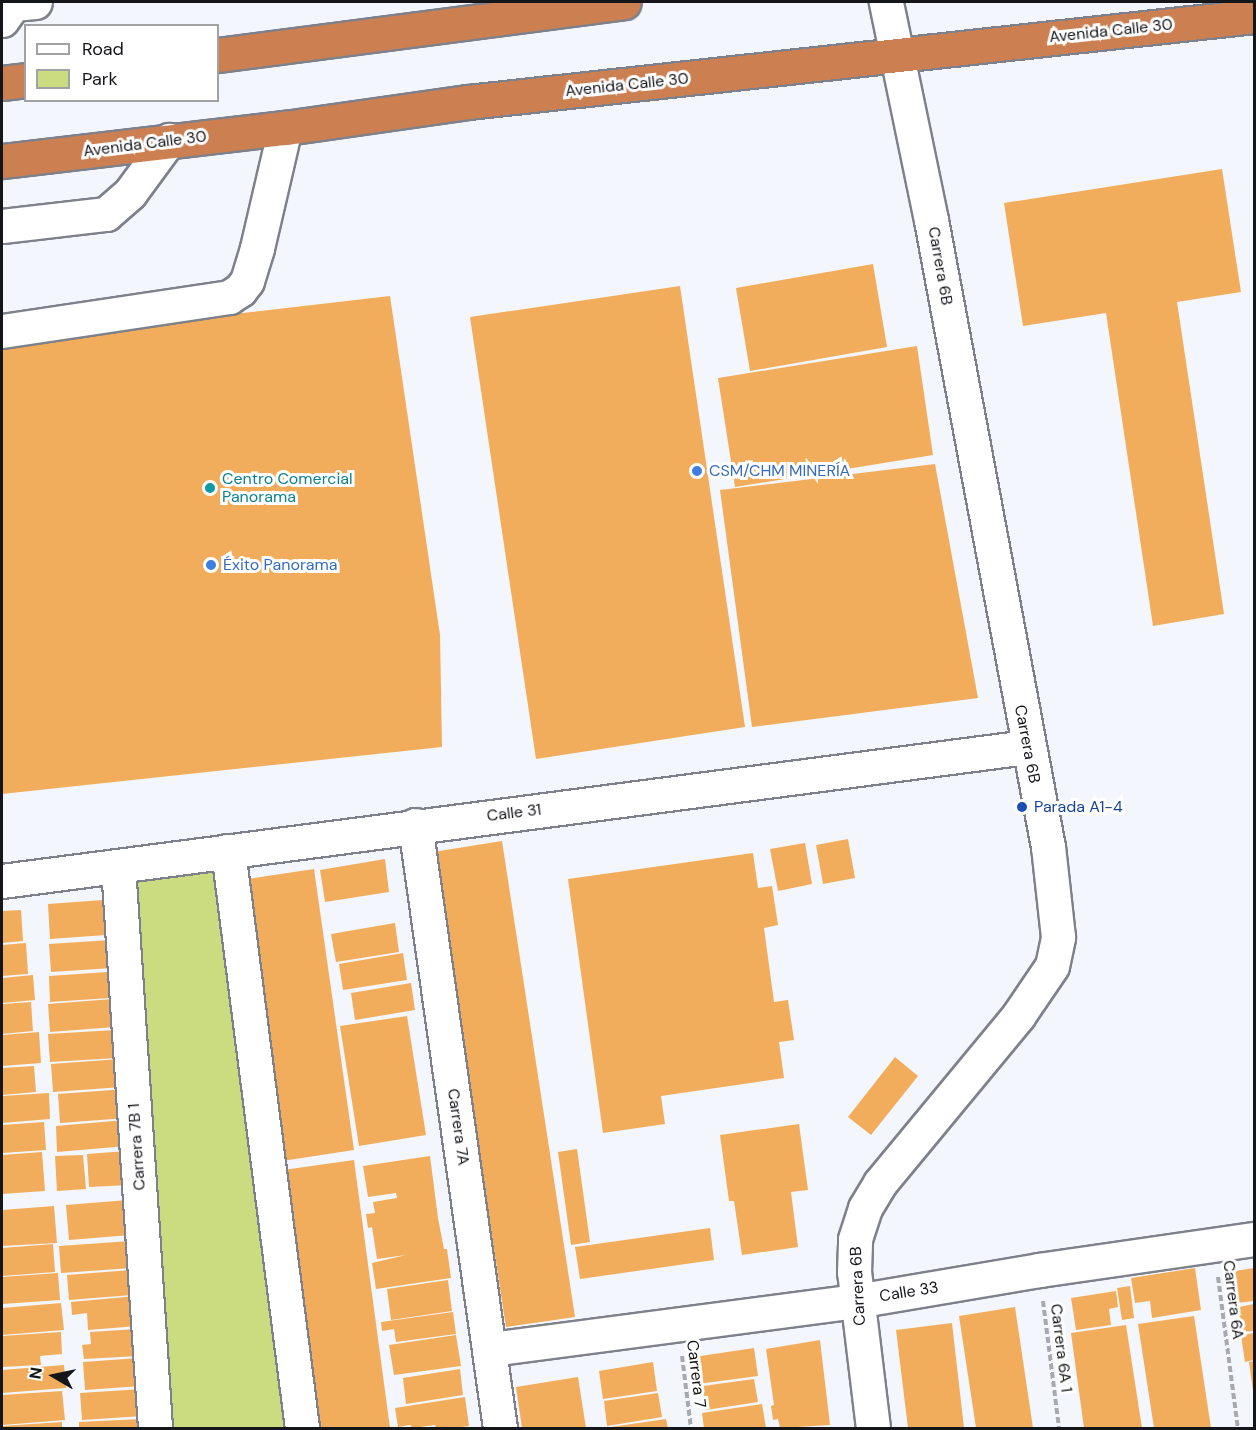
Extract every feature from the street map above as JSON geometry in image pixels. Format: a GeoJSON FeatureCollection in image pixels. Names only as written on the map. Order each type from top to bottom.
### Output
{"type":"FeatureCollection","features":[{"type":"Feature","properties":{"kind":"highway"},"geometry":{"type":"LineString","coordinates":[[219,55],[624,2]]}},
{"type":"Feature","properties":{"kind":"highway","name":"Avenida Calle 30"},"geometry":{"type":"LineString","coordinates":[[2,161],[285,128],[468,102],[1254,16]]}},
{"type":"Feature","properties":{"kind":"highway"},"geometry":{"type":"LineString","coordinates":[[2,83],[24,80]]}},
{"type":"Feature","properties":{"kind":"street"},"geometry":{"type":"LineString","coordinates":[[2,20],[13,4],[35,2]]}},
{"type":"Feature","properties":{"kind":"street","name":"Carrera 6B"},"geometry":{"type":"LineString","coordinates":[[873,1428],[856,1300],[855,1239],[865,1208],[880,1183],[1018,1016],[1052,966],[1057,952],[1058,937],[1048,847],[1027,747],[931,220],[886,2]]}},
{"type":"Feature","properties":{"kind":"street"},"geometry":{"type":"LineString","coordinates":[[2,331],[229,297],[240,290],[247,281],[257,248],[285,128]]}},
{"type":"Feature","properties":{"kind":"street"},"geometry":{"type":"LineString","coordinates":[[2,226],[106,214],[130,193],[169,140]]}},
{"type":"Feature","properties":{"kind":"street","name":"Calle 31"},"geometry":{"type":"LineString","coordinates":[[2,881],[415,825],[1027,747]]}},
{"type":"Feature","properties":{"kind":"street","name":"Carrera 7A"},"geometry":{"type":"LineString","coordinates":[[415,825],[491,1349],[500,1428]]}},
{"type":"Feature","properties":{"kind":"street"},"geometry":{"type":"LineString","coordinates":[[228,851],[302,1428]]}},
{"type":"Feature","properties":{"kind":"street","name":"Carrera 7B 1"},"geometry":{"type":"LineString","coordinates":[[118,866],[155,1428]]}},
{"type":"Feature","properties":{"kind":"street","name":"Calle 33"},"geometry":{"type":"LineString","coordinates":[[491,1349],[677,1322],[856,1300],[1039,1270],[1254,1239]]}},
{"type":"Feature","properties":{"kind":"path","name":"Carrera 6A"},"geometry":{"type":"LineString","coordinates":[[1214,1246],[1238,1428]]}},
{"type":"Feature","properties":{"kind":"path","name":"Carrera 6A 1"},"geometry":{"type":"LineString","coordinates":[[1039,1270],[1059,1428]]}},
{"type":"Feature","properties":{"kind":"path","name":"Carrera 7"},"geometry":{"type":"LineString","coordinates":[[677,1322],[691,1428]]}},
{"type":"Feature","properties":{"kind":"green space"},"geometry":{"type":"Polygon","coordinates":[[[220,863],[287,1428],[166,1428],[132,881],[220,863]]]}},
{"type":"Feature","properties":{"kind":"building"},"geometry":{"type":"Polygon","coordinates":[[[1222,169],[1241,292],[1177,302],[1224,614],[1153,626],[1106,313],[1023,326],[1004,203],[1222,169]]]}},
{"type":"Feature","properties":{"kind":"building"},"geometry":{"type":"Polygon","coordinates":[[[873,264],[887,347],[750,371],[736,288],[873,264]]]}},
{"type":"Feature","properties":{"kind":"building"},"geometry":{"type":"Polygon","coordinates":[[[680,286],[745,727],[536,759],[470,317],[680,286]]]}},
{"type":"Feature","properties":{"kind":"building","name":"Centro Comercial Panorama"},"geometry":{"type":"Polygon","coordinates":[[[390,296],[440,635],[442,747],[2,794],[2,341],[390,296]]]}},
{"type":"Feature","properties":{"kind":"building"},"geometry":{"type":"Polygon","coordinates":[[[917,346],[933,455],[735,487],[718,378],[917,346]]]}},
{"type":"Feature","properties":{"kind":"building"},"geometry":{"type":"Polygon","coordinates":[[[935,464],[978,698],[752,727],[720,490],[935,464]]]}},
{"type":"Feature","properties":{"kind":"building"},"geometry":{"type":"Polygon","coordinates":[[[848,839],[855,878],[823,884],[816,845],[848,839]]]}},
{"type":"Feature","properties":{"kind":"building"},"geometry":{"type":"Polygon","coordinates":[[[502,841],[575,1317],[506,1327],[433,852],[502,841]]]}},
{"type":"Feature","properties":{"kind":"building"},"geometry":{"type":"Polygon","coordinates":[[[805,843],[812,884],[778,891],[770,849],[805,843]]]}},
{"type":"Feature","properties":{"kind":"building"},"geometry":{"type":"Polygon","coordinates":[[[753,853],[758,888],[772,886],[778,925],[764,928],[774,1002],[788,1000],[794,1040],[779,1042],[784,1078],[661,1096],[665,1124],[603,1133],[568,879],[753,853]]]}},
{"type":"Feature","properties":{"kind":"building"},"geometry":{"type":"Polygon","coordinates":[[[385,859],[389,892],[325,902],[320,870],[385,859]]]}},
{"type":"Feature","properties":{"kind":"building"},"geometry":{"type":"Polygon","coordinates":[[[314,869],[354,1150],[282,1161],[241,880],[314,869]]]}},
{"type":"Feature","properties":{"kind":"building"},"geometry":{"type":"Polygon","coordinates":[[[103,900],[106,935],[50,939],[48,904],[103,900]]]}},
{"type":"Feature","properties":{"kind":"building"},"geometry":{"type":"Polygon","coordinates":[[[21,910],[23,941],[2,943],[2,911],[21,910]]]}},
{"type":"Feature","properties":{"kind":"building"},"geometry":{"type":"Polygon","coordinates":[[[395,923],[399,952],[336,962],[331,934],[395,923]]]}},
{"type":"Feature","properties":{"kind":"building"},"geometry":{"type":"Polygon","coordinates":[[[111,940],[113,968],[51,972],[49,944],[111,940]]]}},
{"type":"Feature","properties":{"kind":"building"},"geometry":{"type":"Polygon","coordinates":[[[26,943],[28,974],[2,976],[2,945],[26,943]]]}},
{"type":"Feature","properties":{"kind":"building"},"geometry":{"type":"Polygon","coordinates":[[[403,953],[407,980],[343,990],[339,964],[403,953]]]}},
{"type":"Feature","properties":{"kind":"building"},"geometry":{"type":"Polygon","coordinates":[[[108,972],[110,998],[50,1002],[49,976],[108,972]]]}},
{"type":"Feature","properties":{"kind":"building"},"geometry":{"type":"Polygon","coordinates":[[[33,975],[35,1000],[2,1003],[2,978],[33,975]]]}},
{"type":"Feature","properties":{"kind":"building"},"geometry":{"type":"Polygon","coordinates":[[[411,983],[415,1010],[355,1020],[351,993],[411,983]]]}},
{"type":"Feature","properties":{"kind":"building"},"geometry":{"type":"Polygon","coordinates":[[[113,999],[115,1027],[50,1032],[48,1004],[113,999]]]}},
{"type":"Feature","properties":{"kind":"building"},"geometry":{"type":"Polygon","coordinates":[[[31,1002],[33,1031],[2,1034],[2,1004],[31,1002]]]}},
{"type":"Feature","properties":{"kind":"building"},"geometry":{"type":"Polygon","coordinates":[[[407,1016],[426,1135],[359,1146],[340,1026],[407,1016]]]}},
{"type":"Feature","properties":{"kind":"building"},"geometry":{"type":"Polygon","coordinates":[[[115,1030],[117,1058],[50,1062],[48,1034],[115,1030]]]}},
{"type":"Feature","properties":{"kind":"building"},"geometry":{"type":"Polygon","coordinates":[[[39,1032],[41,1063],[2,1066],[2,1035],[39,1032]]]}},
{"type":"Feature","properties":{"kind":"building"},"geometry":{"type":"Polygon","coordinates":[[[895,1057],[918,1076],[871,1135],[848,1117],[895,1057]]]}},
{"type":"Feature","properties":{"kind":"building"},"geometry":{"type":"Polygon","coordinates":[[[120,1059],[122,1087],[53,1092],[51,1064],[120,1059]]]}},
{"type":"Feature","properties":{"kind":"building"},"geometry":{"type":"Polygon","coordinates":[[[34,1066],[36,1092],[2,1095],[2,1068],[34,1066]]]}},
{"type":"Feature","properties":{"kind":"building"},"geometry":{"type":"Polygon","coordinates":[[[126,1089],[127,1118],[60,1123],[58,1094],[126,1089]]]}},
{"type":"Feature","properties":{"kind":"building"},"geometry":{"type":"Polygon","coordinates":[[[49,1093],[50,1119],[2,1123],[2,1096],[49,1093]]]}},
{"type":"Feature","properties":{"kind":"building"},"geometry":{"type":"Polygon","coordinates":[[[125,1120],[127,1146],[57,1152],[56,1126],[125,1120]]]}},
{"type":"Feature","properties":{"kind":"building"},"geometry":{"type":"Polygon","coordinates":[[[44,1122],[46,1150],[2,1153],[2,1125],[44,1122]]]}},
{"type":"Feature","properties":{"kind":"building"},"geometry":{"type":"Polygon","coordinates":[[[799,1124],[808,1190],[791,1192],[798,1247],[742,1255],[734,1201],[729,1201],[720,1135],[799,1124]]]}},
{"type":"Feature","properties":{"kind":"building"},"geometry":{"type":"Polygon","coordinates":[[[577,1149],[590,1242],[571,1245],[558,1152],[577,1149]]]}},
{"type":"Feature","properties":{"kind":"building"},"geometry":{"type":"Polygon","coordinates":[[[127,1151],[129,1185],[89,1187],[87,1154],[127,1151]]]}},
{"type":"Feature","properties":{"kind":"building"},"geometry":{"type":"Polygon","coordinates":[[[42,1152],[45,1191],[2,1194],[2,1155],[42,1152]]]}},
{"type":"Feature","properties":{"kind":"building"},"geometry":{"type":"Polygon","coordinates":[[[83,1155],[86,1189],[57,1191],[55,1156],[83,1155]]]}},
{"type":"Feature","properties":{"kind":"building"},"geometry":{"type":"Polygon","coordinates":[[[430,1156],[438,1218],[444,1249],[447,1249],[451,1278],[376,1289],[372,1263],[406,1255],[377,1259],[372,1227],[368,1228],[366,1214],[375,1213],[373,1202],[397,1198],[396,1193],[368,1197],[363,1166],[430,1156]]]}},
{"type":"Feature","properties":{"kind":"building"},"geometry":{"type":"Polygon","coordinates":[[[354,1160],[390,1428],[317,1428],[283,1170],[354,1160]]]}},
{"type":"Feature","properties":{"kind":"building"},"geometry":{"type":"Polygon","coordinates":[[[128,1200],[131,1235],[69,1240],[66,1205],[128,1200]]]}},
{"type":"Feature","properties":{"kind":"building"},"geometry":{"type":"Polygon","coordinates":[[[54,1206],[57,1243],[2,1246],[2,1210],[54,1206]]]}},
{"type":"Feature","properties":{"kind":"building"},"geometry":{"type":"Polygon","coordinates":[[[710,1228],[714,1260],[580,1279],[575,1247],[710,1228]]]}},
{"type":"Feature","properties":{"kind":"building"},"geometry":{"type":"Polygon","coordinates":[[[130,1241],[132,1268],[61,1273],[59,1246],[130,1241]]]}},
{"type":"Feature","properties":{"kind":"building"},"geometry":{"type":"Polygon","coordinates":[[[53,1244],[55,1272],[2,1276],[2,1248],[53,1244]]]}},
{"type":"Feature","properties":{"kind":"building"},"geometry":{"type":"Polygon","coordinates":[[[1195,1268],[1201,1310],[1152,1318],[1150,1301],[1135,1303],[1131,1278],[1195,1268]]]}},
{"type":"Feature","properties":{"kind":"building"},"geometry":{"type":"Polygon","coordinates":[[[1254,1268],[1254,1301],[1228,1304],[1223,1273],[1254,1268]]]}},
{"type":"Feature","properties":{"kind":"building"},"geometry":{"type":"Polygon","coordinates":[[[131,1270],[132,1295],[69,1300],[67,1275],[131,1270]]]}},
{"type":"Feature","properties":{"kind":"building"},"geometry":{"type":"Polygon","coordinates":[[[58,1273],[60,1300],[2,1304],[2,1277],[58,1273]]]}},
{"type":"Feature","properties":{"kind":"building"},"geometry":{"type":"Polygon","coordinates":[[[448,1280],[452,1311],[391,1320],[387,1289],[448,1280]]]}},
{"type":"Feature","properties":{"kind":"building"},"geometry":{"type":"Polygon","coordinates":[[[1130,1286],[1134,1318],[1122,1320],[1117,1288],[1130,1286]]]}},
{"type":"Feature","properties":{"kind":"building"},"geometry":{"type":"Polygon","coordinates":[[[1116,1291],[1118,1307],[1109,1309],[1111,1325],[1076,1330],[1071,1298],[1116,1291]]]}},
{"type":"Feature","properties":{"kind":"building"},"geometry":{"type":"Polygon","coordinates":[[[136,1296],[138,1326],[88,1330],[87,1313],[72,1315],[71,1302],[136,1296]]]}},
{"type":"Feature","properties":{"kind":"building"},"geometry":{"type":"Polygon","coordinates":[[[61,1303],[64,1330],[2,1335],[2,1308],[61,1303]]]}},
{"type":"Feature","properties":{"kind":"building"},"geometry":{"type":"Polygon","coordinates":[[[1254,1304],[1254,1331],[1242,1332],[1239,1307],[1254,1304]]]}},
{"type":"Feature","properties":{"kind":"building"},"geometry":{"type":"Polygon","coordinates":[[[1015,1307],[1033,1428],[976,1428],[959,1316],[1015,1307]]]}},
{"type":"Feature","properties":{"kind":"building"},"geometry":{"type":"Polygon","coordinates":[[[453,1312],[456,1334],[396,1342],[394,1329],[382,1331],[381,1322],[453,1312]]]}},
{"type":"Feature","properties":{"kind":"building"},"geometry":{"type":"Polygon","coordinates":[[[1194,1316],[1211,1428],[1154,1428],[1138,1324],[1194,1316]]]}},
{"type":"Feature","properties":{"kind":"building"},"geometry":{"type":"Polygon","coordinates":[[[952,1323],[964,1428],[908,1428],[896,1330],[952,1323]]]}},
{"type":"Feature","properties":{"kind":"building"},"geometry":{"type":"Polygon","coordinates":[[[1126,1325],[1142,1428],[1084,1428],[1071,1333],[1126,1325]]]}},
{"type":"Feature","properties":{"kind":"building"},"geometry":{"type":"Polygon","coordinates":[[[137,1329],[139,1356],[84,1359],[82,1345],[91,1344],[90,1332],[137,1329]]]}},
{"type":"Feature","properties":{"kind":"building"},"geometry":{"type":"Polygon","coordinates":[[[61,1332],[62,1354],[40,1356],[41,1365],[2,1367],[2,1336],[61,1332]]]}},
{"type":"Feature","properties":{"kind":"building"},"geometry":{"type":"Polygon","coordinates":[[[1254,1333],[1254,1360],[1245,1362],[1241,1335],[1254,1333]]]}},
{"type":"Feature","properties":{"kind":"building"},"geometry":{"type":"Polygon","coordinates":[[[456,1335],[461,1366],[394,1375],[389,1345],[456,1335]]]}},
{"type":"Feature","properties":{"kind":"building"},"geometry":{"type":"Polygon","coordinates":[[[820,1340],[830,1425],[780,1428],[778,1419],[773,1420],[771,1406],[774,1405],[766,1349],[820,1340]]]}},
{"type":"Feature","properties":{"kind":"building"},"geometry":{"type":"Polygon","coordinates":[[[754,1348],[758,1376],[698,1384],[694,1357],[754,1348]]]}},
{"type":"Feature","properties":{"kind":"building"},"geometry":{"type":"Polygon","coordinates":[[[139,1358],[141,1386],[85,1390],[83,1362],[139,1358]]]}},
{"type":"Feature","properties":{"kind":"building"},"geometry":{"type":"Polygon","coordinates":[[[1254,1361],[1254,1391],[1253,1391],[1249,1362],[1254,1361]]]}},
{"type":"Feature","properties":{"kind":"building"},"geometry":{"type":"Polygon","coordinates":[[[653,1362],[657,1391],[603,1399],[599,1371],[653,1362]]]}},
{"type":"Feature","properties":{"kind":"building"},"geometry":{"type":"Polygon","coordinates":[[[64,1365],[66,1388],[2,1393],[2,1370],[64,1365]]]}},
{"type":"Feature","properties":{"kind":"building"},"geometry":{"type":"Polygon","coordinates":[[[460,1369],[463,1395],[406,1404],[403,1378],[460,1369]]]}},
{"type":"Feature","properties":{"kind":"building"},"geometry":{"type":"Polygon","coordinates":[[[578,1377],[586,1428],[522,1428],[516,1387],[578,1377]]]}},
{"type":"Feature","properties":{"kind":"building"},"geometry":{"type":"Polygon","coordinates":[[[754,1379],[758,1402],[706,1410],[703,1386],[754,1379]]]}},
{"type":"Feature","properties":{"kind":"building"},"geometry":{"type":"Polygon","coordinates":[[[142,1389],[143,1416],[82,1420],[80,1393],[142,1389]]]}},
{"type":"Feature","properties":{"kind":"building"},"geometry":{"type":"Polygon","coordinates":[[[62,1391],[65,1420],[2,1425],[2,1395],[62,1391]]]}},
{"type":"Feature","properties":{"kind":"building"},"geometry":{"type":"Polygon","coordinates":[[[658,1393],[662,1417],[607,1426],[604,1401],[658,1393]]]}},
{"type":"Feature","properties":{"kind":"building"},"geometry":{"type":"Polygon","coordinates":[[[465,1397],[469,1426],[436,1428],[435,1425],[413,1428],[410,1425],[398,1427],[395,1408],[465,1397]]]}},
{"type":"Feature","properties":{"kind":"building"},"geometry":{"type":"Polygon","coordinates":[[[762,1404],[766,1428],[704,1428],[702,1413],[762,1404]]]}},
{"type":"Feature","properties":{"kind":"building"},"geometry":{"type":"Polygon","coordinates":[[[142,1419],[142,1428],[79,1428],[79,1422],[142,1419]]]}},
{"type":"Feature","properties":{"kind":"building"},"geometry":{"type":"Polygon","coordinates":[[[666,1419],[668,1428],[611,1428],[611,1427],[666,1419]]]}},
{"type":"Feature","properties":{"kind":"building"},"geometry":{"type":"Polygon","coordinates":[[[62,1422],[62,1428],[2,1428],[2,1426],[62,1422]]]}},
{"type":"Feature","properties":{"kind":"place","name":"CSM/CHM MINERÍA"},"geometry":{"type":"Point","coordinates":[697,471]}},
{"type":"Feature","properties":{"kind":"place","name":"Centro Comercial Panorama"},"geometry":{"type":"Point","coordinates":[210,488]}},
{"type":"Feature","properties":{"kind":"place","name":"Éxito Panorama"},"geometry":{"type":"Point","coordinates":[211,565]}},
{"type":"Feature","properties":{"kind":"place","name":"Parada A1-4"},"geometry":{"type":"Point","coordinates":[1022,807]}}]}
